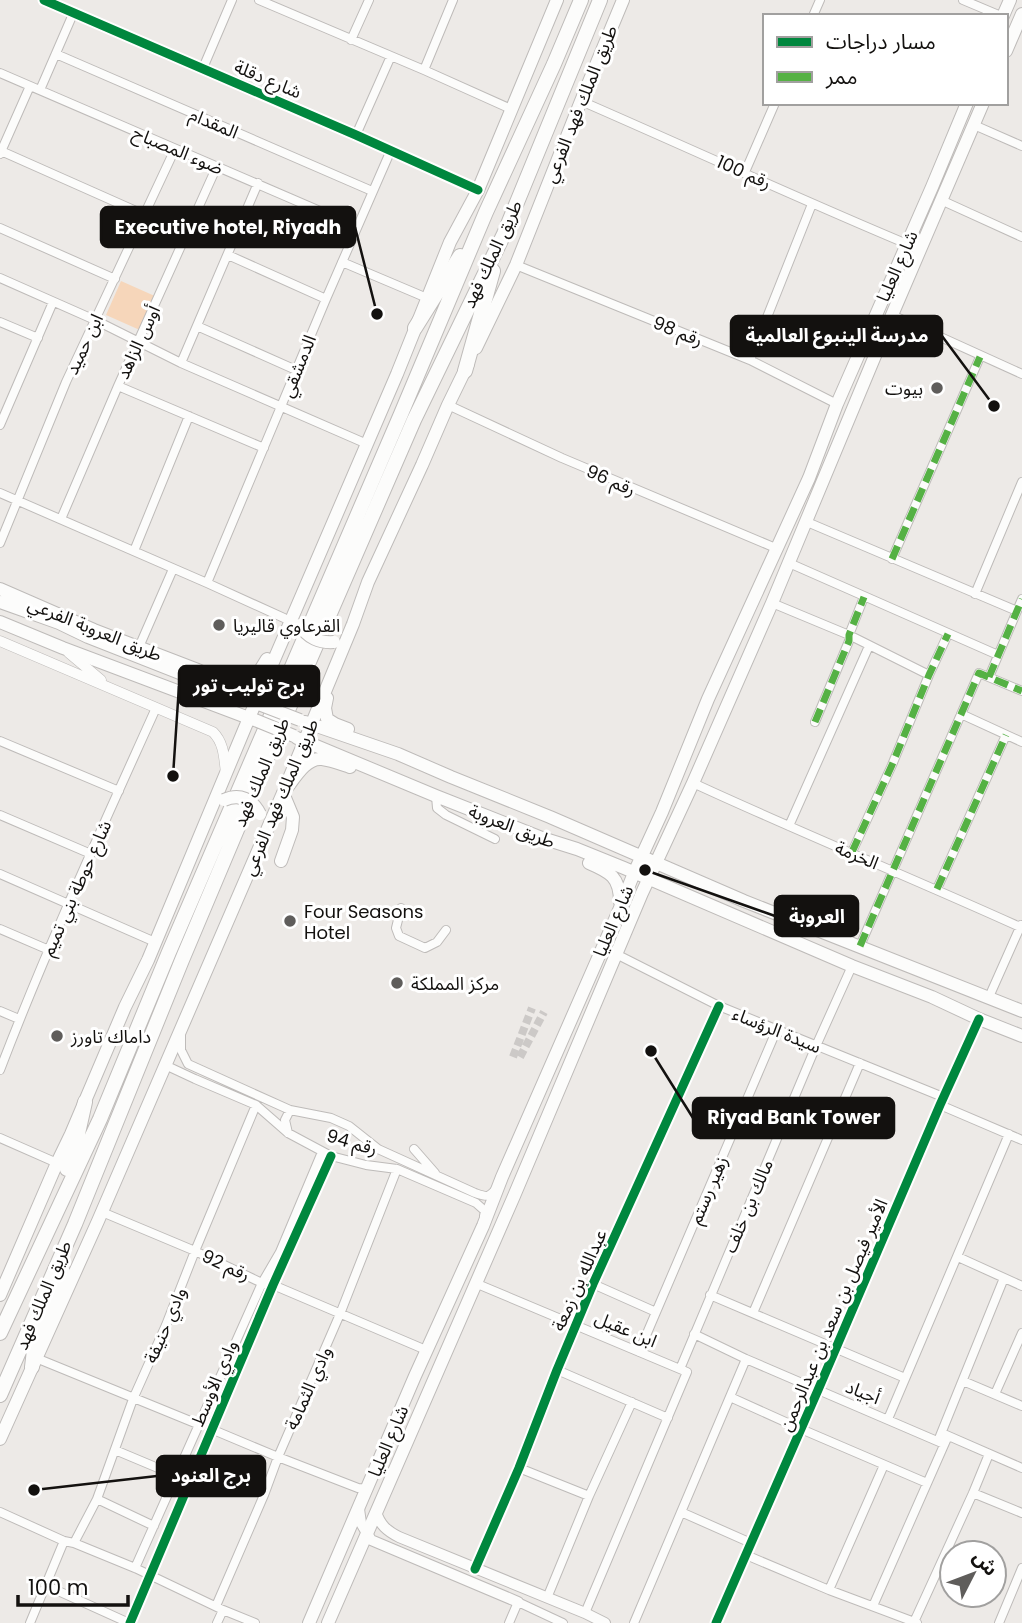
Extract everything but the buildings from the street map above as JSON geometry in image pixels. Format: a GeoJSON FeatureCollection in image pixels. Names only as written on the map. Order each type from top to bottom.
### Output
{"type":"FeatureCollection","features":[{"type":"Feature","properties":{"kind":"highway","name":"طريق الملك فهد"},"geometry":{"type":"LineString","coordinates":[[0,1333],[100,1119],[169,952],[579,0]]}},
{"type":"Feature","properties":{"kind":"highway","name":"طريق الملك فهد"},"geometry":{"type":"LineString","coordinates":[[0,1395],[348,571],[414,420],[504,234],[600,0]]}},
{"type":"Feature","properties":{"kind":"highway"},"geometry":{"type":"LineString","coordinates":[[415,328],[486,212]]}},
{"type":"Feature","properties":{"kind":"highway"},"geometry":{"type":"LineString","coordinates":[[465,371],[504,234]]}},
{"type":"Feature","properties":{"kind":"highway"},"geometry":{"type":"LineString","coordinates":[[59,1204],[85,1102]]}},
{"type":"Feature","properties":{"kind":"highway"},"geometry":{"type":"LineString","coordinates":[[34,1362],[35,1342],[70,1255],[69,1236]]}},
{"type":"Feature","properties":{"kind":"main road"},"geometry":{"type":"LineString","coordinates":[[368,582],[339,639],[334,642],[316,640],[303,631],[297,610],[299,603],[450,242],[478,190],[557,0]]}},
{"type":"Feature","properties":{"kind":"main road","name":"طريق الملك فهد الفرعي"},"geometry":{"type":"LineString","coordinates":[[0,1439],[181,1032],[283,793],[299,738],[330,680],[368,582],[448,404],[516,265],[623,0]]}},
{"type":"Feature","properties":{"kind":"main road"},"geometry":{"type":"LineString","coordinates":[[1008,46],[1022,14]]}},
{"type":"Feature","properties":{"kind":"main road","name":"شارع العليا"},"geometry":{"type":"LineString","coordinates":[[309,1623],[621,908],[713,688],[778,550],[837,404],[966,105]]}},
{"type":"Feature","properties":{"kind":"main road","name":"شارع العليا"},"geometry":{"type":"LineString","coordinates":[[328,1623],[648,879],[807,522],[982,105]]}},
{"type":"Feature","properties":{"kind":"main road"},"geometry":{"type":"LineString","coordinates":[[932,187],[947,165],[951,165],[954,168],[948,186]]}},
{"type":"Feature","properties":{"kind":"main road"},"geometry":{"type":"LineString","coordinates":[[797,506],[796,516],[799,522],[808,517],[823,481]]}},
{"type":"Feature","properties":{"kind":"main road"},"geometry":{"type":"LineString","coordinates":[[209,684],[242,686],[256,677],[267,662],[284,618],[318,556]]}},
{"type":"Feature","properties":{"kind":"main road"},"geometry":{"type":"LineString","coordinates":[[1,1290],[155,942],[226,773],[259,704],[318,556]]}},
{"type":"Feature","properties":{"kind":"main road","name":"طريق العروبة الفرعي"},"geometry":{"type":"LineString","coordinates":[[0,589],[198,670],[243,697]]}},
{"type":"Feature","properties":{"kind":"main road"},"geometry":{"type":"LineString","coordinates":[[25,600],[59,623]]}},
{"type":"Feature","properties":{"kind":"main road","name":"طريق العروبة"},"geometry":{"type":"LineString","coordinates":[[0,602],[59,623],[306,723],[398,754],[744,901],[1022,1011]]}},
{"type":"Feature","properties":{"kind":"main road","name":"طريق العروبة"},"geometry":{"type":"LineString","coordinates":[[0,622],[252,719],[542,838],[576,849],[1022,1035]]}},
{"type":"Feature","properties":{"kind":"main road"},"geometry":{"type":"LineString","coordinates":[[330,680],[325,708],[327,719],[382,743],[398,754]]}},
{"type":"Feature","properties":{"kind":"main road"},"geometry":{"type":"LineString","coordinates":[[281,861],[292,830],[293,817],[283,793],[305,766],[319,758],[365,772],[388,775]]}},
{"type":"Feature","properties":{"kind":"main road"},"geometry":{"type":"LineString","coordinates":[[207,819],[223,800],[231,796],[244,798],[256,807],[260,814],[261,844]]}},
{"type":"Feature","properties":{"kind":"main road"},"geometry":{"type":"LineString","coordinates":[[542,838],[550,845],[612,875],[620,893],[621,908]]}},
{"type":"Feature","properties":{"kind":"main road"},"geometry":{"type":"LineString","coordinates":[[483,1226],[486,1220],[493,1217],[497,1223],[497,1233]]}},
{"type":"Feature","properties":{"kind":"main road"},"geometry":{"type":"LineString","coordinates":[[359,1509],[361,1523],[371,1540],[518,1602]]}},
{"type":"Feature","properties":{"kind":"main road"},"geometry":{"type":"LineString","coordinates":[[376,1512],[384,1527],[399,1537],[605,1623]]}},
{"type":"Feature","properties":{"kind":"main road"},"geometry":{"type":"LineString","coordinates":[[393,1549],[393,1542],[399,1537]]}},
{"type":"Feature","properties":{"kind":"street","name":"شارع دقلة"},"geometry":{"type":"LineString","coordinates":[[44,0],[478,190]]}},
{"type":"Feature","properties":{"kind":"street"},"geometry":{"type":"LineString","coordinates":[[40,90],[56,54],[69,12],[69,0]]}},
{"type":"Feature","properties":{"kind":"street"},"geometry":{"type":"LineString","coordinates":[[203,68],[232,0]]}},
{"type":"Feature","properties":{"kind":"street"},"geometry":{"type":"LineString","coordinates":[[259,0],[280,4],[351,40],[511,109]]}},
{"type":"Feature","properties":{"kind":"street"},"geometry":{"type":"LineString","coordinates":[[351,40],[369,0]]}},
{"type":"Feature","properties":{"kind":"street"},"geometry":{"type":"LineString","coordinates":[[424,70],[453,0]]}},
{"type":"Feature","properties":{"kind":"street"},"geometry":{"type":"LineString","coordinates":[[963,0],[997,14]]}},
{"type":"Feature","properties":{"kind":"street","name":"المقدام"},"geometry":{"type":"LineString","coordinates":[[56,54],[372,191]]}},
{"type":"Feature","properties":{"kind":"street"},"geometry":{"type":"LineString","coordinates":[[356,135],[391,56]]}},
{"type":"Feature","properties":{"kind":"street","name":"ضوء المصباح"},"geometry":{"type":"LineString","coordinates":[[0,73],[357,227]]}},
{"type":"Feature","properties":{"kind":"street"},"geometry":{"type":"LineString","coordinates":[[30,86],[1,153],[145,215]]}},
{"type":"Feature","properties":{"kind":"street","name":"رقم 100"},"geometry":{"type":"LineString","coordinates":[[581,101],[906,244]]}},
{"type":"Feature","properties":{"kind":"street"},"geometry":{"type":"LineString","coordinates":[[745,172],[774,105]]}},
{"type":"Feature","properties":{"kind":"street"},"geometry":{"type":"LineString","coordinates":[[974,125],[1022,146]]}},
{"type":"Feature","properties":{"kind":"street","name":"ابن حميد"},"geometry":{"type":"LineString","coordinates":[[0,543],[66,382],[175,149]]}},
{"type":"Feature","properties":{"kind":"street","name":"الدمشقي"},"geometry":{"type":"LineString","coordinates":[[207,583],[391,150]]}},
{"type":"Feature","properties":{"kind":"street","name":"أوس الزاهد"},"geometry":{"type":"LineString","coordinates":[[61,519],[217,166]]}},
{"type":"Feature","properties":{"kind":"street"},"geometry":{"type":"LineString","coordinates":[[181,363],[258,183]]}},
{"type":"Feature","properties":{"kind":"street"},"geometry":{"type":"LineString","coordinates":[[943,201],[1022,237]]}},
{"type":"Feature","properties":{"kind":"street"},"geometry":{"type":"LineString","coordinates":[[750,360],[812,204]]}},
{"type":"Feature","properties":{"kind":"street"},"geometry":{"type":"LineString","coordinates":[[0,228],[115,279]]}},
{"type":"Feature","properties":{"kind":"street"},"geometry":{"type":"LineString","coordinates":[[228,255],[326,299]]}},
{"type":"Feature","properties":{"kind":"street"},"geometry":{"type":"LineString","coordinates":[[342,262],[427,298]]}},
{"type":"Feature","properties":{"kind":"street","name":"رقم 98"},"geometry":{"type":"LineString","coordinates":[[516,265],[750,360],[837,404]]}},
{"type":"Feature","properties":{"kind":"street"},"geometry":{"type":"LineString","coordinates":[[0,278],[95,320],[181,363],[367,444]]}},
{"type":"Feature","properties":{"kind":"street"},"geometry":{"type":"LineString","coordinates":[[0,425],[3,410],[53,302]]}},
{"type":"Feature","properties":{"kind":"street"},"geometry":{"type":"LineString","coordinates":[[892,315],[1022,374]]}},
{"type":"Feature","properties":{"kind":"street"},"geometry":{"type":"LineString","coordinates":[[0,322],[38,338]]}},
{"type":"Feature","properties":{"kind":"street"},"geometry":{"type":"LineString","coordinates":[[197,326],[296,370]]}},
{"type":"Feature","properties":{"kind":"street"},"geometry":{"type":"LineString","coordinates":[[892,559],[980,356]]}},
{"type":"Feature","properties":{"kind":"street"},"geometry":{"type":"LineString","coordinates":[[118,386],[264,448]]}},
{"type":"Feature","properties":{"kind":"street","name":"رقم 96"},"geometry":{"type":"LineString","coordinates":[[448,404],[562,458],[778,550]]}},
{"type":"Feature","properties":{"kind":"street"},"geometry":{"type":"LineString","coordinates":[[134,551],[189,416]]}},
{"type":"Feature","properties":{"kind":"street"},"geometry":{"type":"LineString","coordinates":[[975,594],[1022,482]]}},
{"type":"Feature","properties":{"kind":"street"},"geometry":{"type":"LineString","coordinates":[[0,493],[284,618]]}},
{"type":"Feature","properties":{"kind":"street"},"geometry":{"type":"LineString","coordinates":[[807,522],[1017,611]]}},
{"type":"Feature","properties":{"kind":"street"},"geometry":{"type":"LineString","coordinates":[[789,563],[998,655]]}},
{"type":"Feature","properties":{"kind":"street"},"geometry":{"type":"LineString","coordinates":[[139,647],[173,569]]}},
{"type":"Feature","properties":{"kind":"street"},"geometry":{"type":"LineString","coordinates":[[815,722],[864,597]]}},
{"type":"Feature","properties":{"kind":"street"},"geometry":{"type":"LineString","coordinates":[[989,677],[1022,599]]}},
{"type":"Feature","properties":{"kind":"street"},"geometry":{"type":"LineString","coordinates":[[772,603],[849,635],[929,675]]}},
{"type":"Feature","properties":{"kind":"street"},"geometry":{"type":"LineString","coordinates":[[852,852],[948,635]]}},
{"type":"Feature","properties":{"kind":"street"},"geometry":{"type":"LineString","coordinates":[[0,641],[213,732],[220,739],[226,773]]}},
{"type":"Feature","properties":{"kind":"street"},"geometry":{"type":"LineString","coordinates":[[789,827],[869,646]]}},
{"type":"Feature","properties":{"kind":"street"},"geometry":{"type":"LineString","coordinates":[[63,648],[109,687]]}},
{"type":"Feature","properties":{"kind":"street"},"geometry":{"type":"LineString","coordinates":[[860,946],[979,673],[1022,691]]}},
{"type":"Feature","properties":{"kind":"street","name":"شارع حوطة بني تميم"},"geometry":{"type":"LineString","coordinates":[[0,1070],[68,904],[156,708]]}},
{"type":"Feature","properties":{"kind":"street"},"geometry":{"type":"LineString","coordinates":[[961,714],[1022,742]]}},
{"type":"Feature","properties":{"kind":"street"},"geometry":{"type":"LineString","coordinates":[[937,889],[1006,735]]}},
{"type":"Feature","properties":{"kind":"street"},"geometry":{"type":"LineString","coordinates":[[0,741],[119,791]]}},
{"type":"Feature","properties":{"kind":"street","name":"الخرمة"},"geometry":{"type":"LineString","coordinates":[[693,783],[789,827],[1021,924]]}},
{"type":"Feature","properties":{"kind":"street"},"geometry":{"type":"LineString","coordinates":[[436,796],[437,807],[446,816],[495,839]]}},
{"type":"Feature","properties":{"kind":"street"},"geometry":{"type":"LineString","coordinates":[[0,815],[91,855]]}},
{"type":"Feature","properties":{"kind":"street"},"geometry":{"type":"LineString","coordinates":[[0,874],[155,942]]}},
{"type":"Feature","properties":{"kind":"street"},"geometry":{"type":"LineString","coordinates":[[401,908],[396,928],[399,936],[425,947],[437,942],[446,930]]}},
{"type":"Feature","properties":{"kind":"street"},"geometry":{"type":"LineString","coordinates":[[989,997],[1021,924]]}},
{"type":"Feature","properties":{"kind":"street"},"geometry":{"type":"LineString","coordinates":[[0,929],[50,950]]}},
{"type":"Feature","properties":{"kind":"street","name":"سيدة الرؤساء"},"geometry":{"type":"LineString","coordinates":[[616,954],[719,1006],[860,1063],[1022,1140]]}},
{"type":"Feature","properties":{"kind":"street","name":"مالك بن خلف"},"geometry":{"type":"LineString","coordinates":[[585,1613],[668,1418],[694,1334],[710,1295],[852,966]]}},
{"type":"Feature","properties":{"kind":"street","name":"عبدالله بن زمعة"},"geometry":{"type":"LineString","coordinates":[[475,1569],[593,1284],[719,1006]]}},
{"type":"Feature","properties":{"kind":"street"},"geometry":{"type":"LineString","coordinates":[[0,1011],[19,1019]]}},
{"type":"Feature","properties":{"kind":"street","name":"الأمير فيصل بن سعد بن عبدالرحمن"},"geometry":{"type":"LineString","coordinates":[[716,1623],[941,1101],[979,1019]]}},
{"type":"Feature","properties":{"kind":"street","name":"زهير رستم"},"geometry":{"type":"LineString","coordinates":[[639,1352],[777,1029]]}},
{"type":"Feature","properties":{"kind":"street","name":"رقم 94"},"geometry":{"type":"LineString","coordinates":[[181,1032],[181,1051],[188,1064],[290,1110],[331,1118],[349,1126],[378,1149],[485,1197],[498,1187]]}},
{"type":"Feature","properties":{"kind":"street"},"geometry":{"type":"LineString","coordinates":[[753,1313],[860,1063]]}},
{"type":"Feature","properties":{"kind":"street","name":"رقم 94"},"geometry":{"type":"LineString","coordinates":[[165,1065],[256,1105],[288,1133],[331,1156],[397,1169],[476,1203],[485,1211],[483,1226]]}},
{"type":"Feature","properties":{"kind":"street"},"geometry":{"type":"LineString","coordinates":[[195,1079],[204,1079],[226,1087],[233,1085]]}},
{"type":"Feature","properties":{"kind":"street","name":"وادي حنيفة"},"geometry":{"type":"LineString","coordinates":[[74,1544],[97,1499],[133,1399],[256,1105]]}},
{"type":"Feature","properties":{"kind":"street"},"geometry":{"type":"LineString","coordinates":[[288,1133],[285,1120],[290,1110]]}},
{"type":"Feature","properties":{"kind":"street"},"geometry":{"type":"LineString","coordinates":[[888,1419],[1009,1134]]}},
{"type":"Feature","properties":{"kind":"street"},"geometry":{"type":"LineString","coordinates":[[0,1139],[57,1163]]}},
{"type":"Feature","properties":{"kind":"street"},"geometry":{"type":"LineString","coordinates":[[366,1165],[373,1160],[374,1145]]}},
{"type":"Feature","properties":{"kind":"street"},"geometry":{"type":"LineString","coordinates":[[414,1149],[436,1176]]}},
{"type":"Feature","properties":{"kind":"street","name":"وادي الأوسط"},"geometry":{"type":"LineString","coordinates":[[135,1568],[262,1283],[280,1252],[322,1152]]}},
{"type":"Feature","properties":{"kind":"street","name":"وادي الأوسط"},"geometry":{"type":"LineString","coordinates":[[130,1623],[272,1285],[331,1156]]}},
{"type":"Feature","properties":{"kind":"street","name":"وادي الثمامة"},"geometry":{"type":"LineString","coordinates":[[217,1623],[219,1608],[278,1457],[340,1314],[397,1169]]}},
{"type":"Feature","properties":{"kind":"street","name":"رقم 92"},"geometry":{"type":"LineString","coordinates":[[102,1212],[262,1283],[426,1350]]}},
{"type":"Feature","properties":{"kind":"street"},"geometry":{"type":"LineString","coordinates":[[958,1257],[1022,1286]]}},
{"type":"Feature","properties":{"kind":"street"},"geometry":{"type":"LineString","coordinates":[[873,1606],[927,1483],[963,1381],[1004,1278]]}},
{"type":"Feature","properties":{"kind":"street","name":"ابن عقيل"},"geometry":{"type":"LineString","coordinates":[[475,1283],[683,1371]]}},
{"type":"Feature","properties":{"kind":"street"},"geometry":{"type":"LineString","coordinates":[[593,1284],[656,1312]]}},
{"type":"Feature","properties":{"kind":"street"},"geometry":{"type":"LineString","coordinates":[[710,1295],[905,1378]]}},
{"type":"Feature","properties":{"kind":"street"},"geometry":{"type":"LineString","coordinates":[[995,1394],[1022,1333]]}},
{"type":"Feature","properties":{"kind":"street","name":"أجياد"},"geometry":{"type":"LineString","coordinates":[[694,1334],[888,1419],[1022,1468]]}},
{"type":"Feature","properties":{"kind":"street"},"geometry":{"type":"LineString","coordinates":[[634,1623],[746,1359]]}},
{"type":"Feature","properties":{"kind":"street"},"geometry":{"type":"LineString","coordinates":[[34,1362],[200,1425]]}},
{"type":"Feature","properties":{"kind":"street"},"geometry":{"type":"LineString","coordinates":[[557,1370],[668,1418]]}},
{"type":"Feature","properties":{"kind":"street"},"geometry":{"type":"LineString","coordinates":[[963,1381],[1022,1406]]}},
{"type":"Feature","properties":{"kind":"street"},"geometry":{"type":"LineString","coordinates":[[730,1397],[927,1483]]}},
{"type":"Feature","properties":{"kind":"street"},"geometry":{"type":"LineString","coordinates":[[547,1598],[632,1402]]}},
{"type":"Feature","properties":{"kind":"street"},"geometry":{"type":"LineString","coordinates":[[211,1429],[358,1488],[368,1489]]}},
{"type":"Feature","properties":{"kind":"street"},"geometry":{"type":"LineString","coordinates":[[115,1450],[177,1476]]}},
{"type":"Feature","properties":{"kind":"street"},"geometry":{"type":"LineString","coordinates":[[746,1555],[916,1623],[989,1454]]}},
{"type":"Feature","properties":{"kind":"street"},"geometry":{"type":"LineString","coordinates":[[829,1590],[884,1465]]}},
{"type":"Feature","properties":{"kind":"street"},"geometry":{"type":"LineString","coordinates":[[519,1468],[589,1496]]}},
{"type":"Feature","properties":{"kind":"street"},"geometry":{"type":"LineString","coordinates":[[973,1493],[1022,1513]]}},
{"type":"Feature","properties":{"kind":"street"},"geometry":{"type":"LineString","coordinates":[[97,1499],[154,1526]]}},
{"type":"Feature","properties":{"kind":"street"},"geometry":{"type":"LineString","coordinates":[[0,1512],[64,1541],[149,1574],[255,1623]]}},
{"type":"Feature","properties":{"kind":"street"},"geometry":{"type":"LineString","coordinates":[[681,1512],[751,1543]]}},
{"type":"Feature","properties":{"kind":"street"},"geometry":{"type":"LineString","coordinates":[[30,1623],[64,1541]]}},
{"type":"Feature","properties":{"kind":"street"},"geometry":{"type":"LineString","coordinates":[[999,1623],[1022,1568]]}},
{"type":"Feature","properties":{"kind":"street"},"geometry":{"type":"LineString","coordinates":[[45,1585],[130,1623]]}},
{"type":"Feature","properties":{"kind":"street"},"geometry":{"type":"LineString","coordinates":[[509,1623],[518,1602],[563,1623]]}},
{"type":"Feature","properties":{"kind":"shaded area"},"geometry":{"type":"Polygon","coordinates":[[[121,281],[157,297],[142,331],[106,315],[121,281]]]}},
{"type":"Feature","properties":{"kind":"tunnel"},"geometry":{"type":"LineString","coordinates":[[513,1057],[532,1008]]}},
{"type":"Feature","properties":{"kind":"tunnel"},"geometry":{"type":"LineString","coordinates":[[520,1057],[544,1012]]}},
{"type":"Feature","properties":{"kind":"marked path"},"geometry":{"type":"LineString","coordinates":[[892,559],[980,357]]}},
{"type":"Feature","properties":{"kind":"marked path"},"geometry":{"type":"LineString","coordinates":[[815,722],[864,597]]}},
{"type":"Feature","properties":{"kind":"marked path"},"geometry":{"type":"LineString","coordinates":[[989,677],[1022,599]]}},
{"type":"Feature","properties":{"kind":"marked path"},"geometry":{"type":"LineString","coordinates":[[852,852],[948,634]]}},
{"type":"Feature","properties":{"kind":"marked path"},"geometry":{"type":"LineString","coordinates":[[860,946],[979,673],[1022,691]]}},
{"type":"Feature","properties":{"kind":"marked path"},"geometry":{"type":"LineString","coordinates":[[937,889],[1006,735]]}},
{"type":"Feature","properties":{"kind":"cycle path"},"geometry":{"type":"LineString","coordinates":[[44,0],[478,190]]}},
{"type":"Feature","properties":{"kind":"cycle path"},"geometry":{"type":"LineString","coordinates":[[475,1569],[593,1284],[719,1006]]}},
{"type":"Feature","properties":{"kind":"cycle path"},"geometry":{"type":"LineString","coordinates":[[716,1623],[979,1019]]}},
{"type":"Feature","properties":{"kind":"cycle path"},"geometry":{"type":"LineString","coordinates":[[130,1623],[273,1285],[331,1156]]}},
{"type":"Feature","properties":{"kind":"place","name":"Executive hotel, Riyadh"},"geometry":{"type":"Point","coordinates":[377,314]}},
{"type":"Feature","properties":{"kind":"place","name":"بيوت"},"geometry":{"type":"Point","coordinates":[937,388]}},
{"type":"Feature","properties":{"kind":"place","name":"مدرسة الينبوع العالمية"},"geometry":{"type":"Point","coordinates":[994,406]}},
{"type":"Feature","properties":{"kind":"place","name":"القرعاوي قاليريا"},"geometry":{"type":"Point","coordinates":[219,625]}},
{"type":"Feature","properties":{"kind":"place","name":"برج توليب تور"},"geometry":{"type":"Point","coordinates":[173,776]}},
{"type":"Feature","properties":{"kind":"place","name":"العروبة"},"geometry":{"type":"Point","coordinates":[645,870]}},
{"type":"Feature","properties":{"kind":"place","name":"Four Seasons Hotel"},"geometry":{"type":"Point","coordinates":[290,921]}},
{"type":"Feature","properties":{"kind":"place","name":"مركز المملكة"},"geometry":{"type":"Point","coordinates":[397,983]}},
{"type":"Feature","properties":{"kind":"place","name":"داماك تاورز"},"geometry":{"type":"Point","coordinates":[57,1036]}},
{"type":"Feature","properties":{"kind":"place","name":"Riyad Bank Tower"},"geometry":{"type":"Point","coordinates":[651,1051]}},
{"type":"Feature","properties":{"kind":"place","name":"برج العنود"},"geometry":{"type":"Point","coordinates":[34,1490]}}]}
